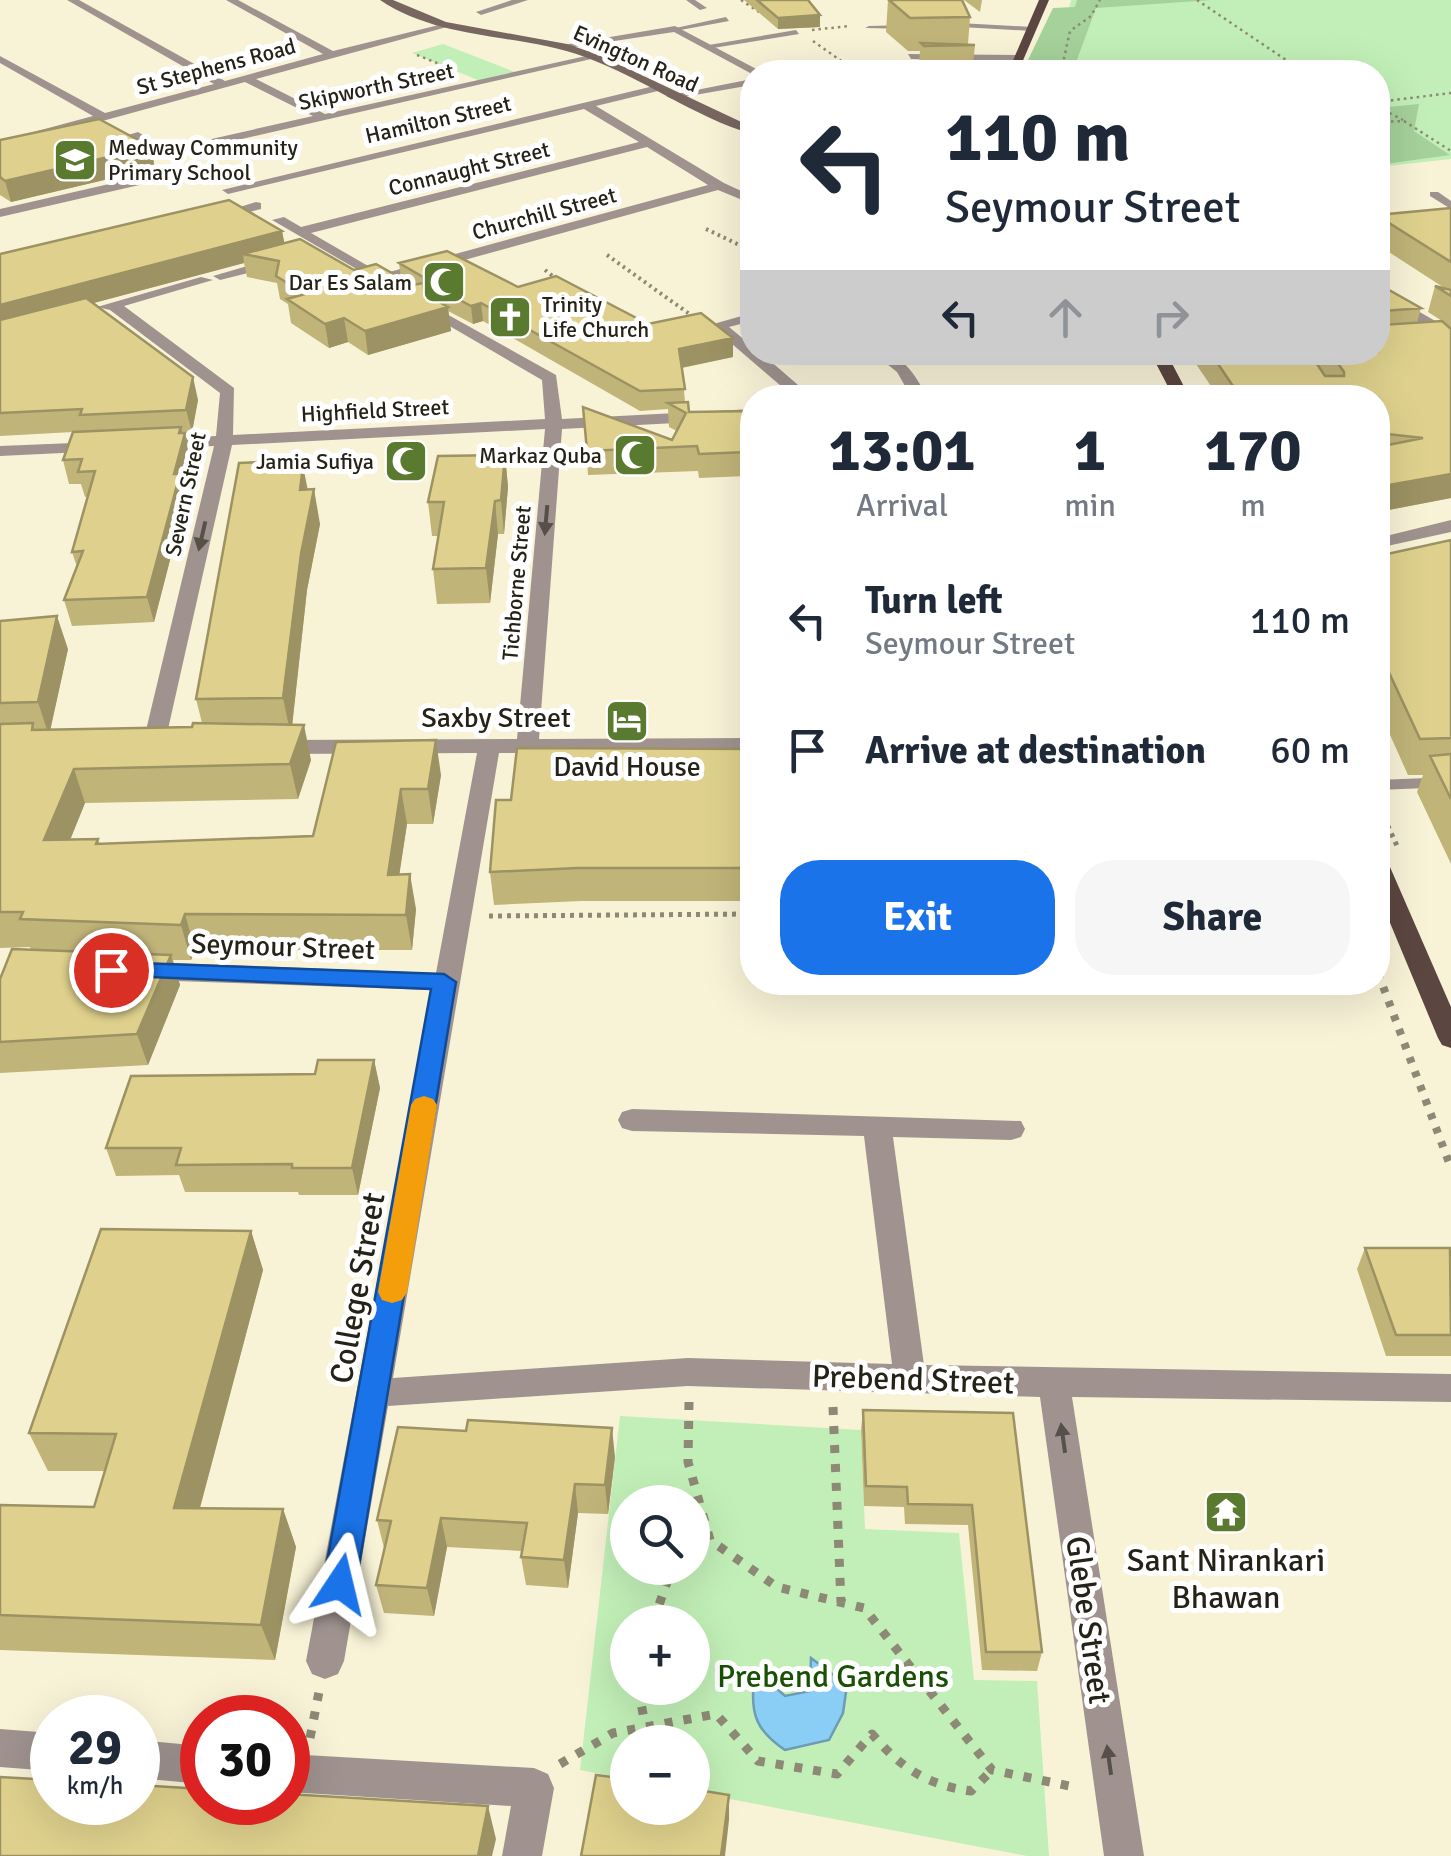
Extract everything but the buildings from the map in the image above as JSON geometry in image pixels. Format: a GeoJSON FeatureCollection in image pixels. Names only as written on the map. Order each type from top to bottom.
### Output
{"type":"FeatureCollection","features":[{"type":"Feature","properties":{"kind":"main road"},"geometry":{"type":"LineString","coordinates":[[1018,60],[1044,0]]}},
{"type":"Feature","properties":{"kind":"main road"},"geometry":{"type":"LineString","coordinates":[[1390,894],[1451,1038]]}},
{"type":"Feature","properties":{"kind":"street"},"geometry":{"type":"LineString","coordinates":[[72,0],[224,85]]}},
{"type":"Feature","properties":{"kind":"street"},"geometry":{"type":"LineString","coordinates":[[231,0],[332,56]]}},
{"type":"Feature","properties":{"kind":"street","name":"Evington Road"},"geometry":{"type":"LineString","coordinates":[[385,0],[443,25],[563,46],[595,57],[740,127]]}},
{"type":"Feature","properties":{"kind":"street"},"geometry":{"type":"LineString","coordinates":[[481,12],[523,0]]}},
{"type":"Feature","properties":{"kind":"street","name":"St Stephens Road"},"geometry":{"type":"LineString","coordinates":[[0,145],[443,25]]}},
{"type":"Feature","properties":{"kind":"street"},"geometry":{"type":"LineString","coordinates":[[563,46],[675,30],[740,63]]}},
{"type":"Feature","properties":{"kind":"street","name":"Skipworth Street"},"geometry":{"type":"LineString","coordinates":[[0,214],[325,118],[595,57]]}},
{"type":"Feature","properties":{"kind":"street"},"geometry":{"type":"LineString","coordinates":[[0,59],[103,117]]}},
{"type":"Feature","properties":{"kind":"street"},"geometry":{"type":"LineString","coordinates":[[248,79],[325,118]]}},
{"type":"Feature","properties":{"kind":"street"},"geometry":{"type":"LineString","coordinates":[[672,96],[740,84]]}},
{"type":"Feature","properties":{"kind":"street","name":"Hamilton Street"},"geometry":{"type":"LineString","coordinates":[[201,220],[586,105],[658,88]]}},
{"type":"Feature","properties":{"kind":"street"},"geometry":{"type":"LineString","coordinates":[[586,105],[740,195]]}},
{"type":"Feature","properties":{"kind":"street"},"geometry":{"type":"LineString","coordinates":[[134,135],[405,294]]}},
{"type":"Feature","properties":{"kind":"street","name":"Connaught Street"},"geometry":{"type":"LineString","coordinates":[[299,232],[650,144]]}},
{"type":"Feature","properties":{"kind":"street","name":"Churchill Street"},"geometry":{"type":"LineString","coordinates":[[380,278],[720,186]]}},
{"type":"Feature","properties":{"kind":"street"},"geometry":{"type":"LineString","coordinates":[[1432,216],[1451,214]]}},
{"type":"Feature","properties":{"kind":"street"},"geometry":{"type":"LineString","coordinates":[[310,253],[327,248]]}},
{"type":"Feature","properties":{"kind":"street"},"geometry":{"type":"LineString","coordinates":[[94,310],[292,258]]}},
{"type":"Feature","properties":{"kind":"street"},"geometry":{"type":"LineString","coordinates":[[1390,300],[1445,337]]}},
{"type":"Feature","properties":{"kind":"street","name":"Severn Street"},"geometry":{"type":"LineString","coordinates":[[113,305],[228,391],[224,441],[153,747]]}},
{"type":"Feature","properties":{"kind":"street","name":"Tichborne Street"},"geometry":{"type":"LineString","coordinates":[[434,311],[550,378],[554,422],[527,747]]}},
{"type":"Feature","properties":{"kind":"street"},"geometry":{"type":"LineString","coordinates":[[718,325],[740,320]]}},
{"type":"Feature","properties":{"kind":"street"},"geometry":{"type":"LineString","coordinates":[[718,325],[740,343]]}},
{"type":"Feature","properties":{"kind":"street"},"geometry":{"type":"LineString","coordinates":[[766,365],[790,385]]}},
{"type":"Feature","properties":{"kind":"street"},"geometry":{"type":"LineString","coordinates":[[897,365],[912,385]]}},
{"type":"Feature","properties":{"kind":"street","name":"Highfield Street"},"geometry":{"type":"LineString","coordinates":[[0,451],[740,414]]}},
{"type":"Feature","properties":{"kind":"street"},"geometry":{"type":"LineString","coordinates":[[1390,540],[1451,526]]}},
{"type":"Feature","properties":{"kind":"street","name":"Saxby Street"},"geometry":{"type":"LineString","coordinates":[[252,747],[740,746]]}},
{"type":"Feature","properties":{"kind":"street","name":"College Street"},"geometry":{"type":"LineString","coordinates":[[325,1661],[376,1393],[444,982],[490,748]]}},
{"type":"Feature","properties":{"kind":"street","name":"Seymour Street"},"geometry":{"type":"LineString","coordinates":[[116,970],[444,982]]}},
{"type":"Feature","properties":{"kind":"street"},"geometry":{"type":"LineString","coordinates":[[632,1120],[1011,1129]]}},
{"type":"Feature","properties":{"kind":"street"},"geometry":{"type":"LineString","coordinates":[[877,1126],[910,1378]]}},
{"type":"Feature","properties":{"kind":"street","name":"Prebend Street"},"geometry":{"type":"LineString","coordinates":[[376,1393],[688,1372],[1054,1383],[1451,1388]]}},
{"type":"Feature","properties":{"kind":"street","name":"Glebe Street"},"geometry":{"type":"LineString","coordinates":[[1054,1383],[1124,1856]]}},
{"type":"Feature","properties":{"kind":"street"},"geometry":{"type":"LineString","coordinates":[[0,1748],[30,1750]]}},
{"type":"Feature","properties":{"kind":"street"},"geometry":{"type":"LineString","coordinates":[[310,1774],[534,1788],[522,1856]]}},
{"type":"Feature","properties":{"kind":"lane"},"geometry":{"type":"LineString","coordinates":[[690,0],[702,8]]}},
{"type":"Feature","properties":{"kind":"lane"},"geometry":{"type":"LineString","coordinates":[[675,30],[726,19]]}},
{"type":"Feature","properties":{"kind":"lane"},"geometry":{"type":"LineString","coordinates":[[932,25],[1032,28]]}},
{"type":"Feature","properties":{"kind":"lane"},"geometry":{"type":"LineString","coordinates":[[869,28],[919,26]]}},
{"type":"Feature","properties":{"kind":"lane"},"geometry":{"type":"LineString","coordinates":[[707,46],[796,32]]}},
{"type":"Feature","properties":{"kind":"lane"},"geometry":{"type":"LineString","coordinates":[[1434,194],[1451,206]]}},
{"type":"Feature","properties":{"kind":"lane"},"geometry":{"type":"LineString","coordinates":[[1390,307],[1445,337],[1451,350]]}},
{"type":"Feature","properties":{"kind":"lane"},"geometry":{"type":"LineString","coordinates":[[1424,338],[1445,337]]}},
{"type":"Feature","properties":{"kind":"lane"},"geometry":{"type":"LineString","coordinates":[[1390,785],[1451,782]]}},
{"type":"Feature","properties":{"kind":"path"},"geometry":{"type":"LineString","coordinates":[[1064,60],[1070,31],[1092,16],[1100,0]]}},
{"type":"Feature","properties":{"kind":"path"},"geometry":{"type":"LineString","coordinates":[[1197,0],[1286,60]]}},
{"type":"Feature","properties":{"kind":"path"},"geometry":{"type":"LineString","coordinates":[[796,32],[851,26]]}},
{"type":"Feature","properties":{"kind":"path"},"geometry":{"type":"LineString","coordinates":[[382,42],[485,83]]}},
{"type":"Feature","properties":{"kind":"path"},"geometry":{"type":"LineString","coordinates":[[1390,102],[1451,94]]}},
{"type":"Feature","properties":{"kind":"path"},"geometry":{"type":"LineString","coordinates":[[1390,112],[1451,151]]}},
{"type":"Feature","properties":{"kind":"path"},"geometry":{"type":"LineString","coordinates":[[1390,122],[1404,121]]}},
{"type":"Feature","properties":{"kind":"path"},"geometry":{"type":"LineString","coordinates":[[706,229],[740,245]]}},
{"type":"Feature","properties":{"kind":"path"},"geometry":{"type":"LineString","coordinates":[[607,254],[703,324],[718,325]]}},
{"type":"Feature","properties":{"kind":"path"},"geometry":{"type":"LineString","coordinates":[[546,270],[573,292]]}},
{"type":"Feature","properties":{"kind":"path"},"geometry":{"type":"LineString","coordinates":[[456,916],[740,914]]}},
{"type":"Feature","properties":{"kind":"path"},"geometry":{"type":"LineString","coordinates":[[1386,995],[1451,1168]]}},
{"type":"Feature","properties":{"kind":"path"},"geometry":{"type":"LineString","coordinates":[[688,1372],[688,1462],[695,1485]]}},
{"type":"Feature","properties":{"kind":"path"},"geometry":{"type":"LineString","coordinates":[[832,1376],[841,1603]]}},
{"type":"Feature","properties":{"kind":"path"},"geometry":{"type":"LineString","coordinates":[[710,1540],[778,1587],[864,1608],[992,1770],[1114,1795]]}},
{"type":"Feature","properties":{"kind":"path"},"geometry":{"type":"LineString","coordinates":[[310,1717],[325,1661]]}},
{"type":"Feature","properties":{"kind":"path"},"geometry":{"type":"LineString","coordinates":[[641,1705],[645,1724]]}},
{"type":"Feature","properties":{"kind":"path"},"geometry":{"type":"LineString","coordinates":[[534,1788],[582,1744],[645,1724],[716,1714],[758,1761],[817,1773],[837,1774],[872,1734],[899,1766],[938,1788],[971,1791],[992,1770]]}},
{"type":"Feature","properties":{"kind":"green space"},"geometry":{"type":"Polygon","coordinates":[[[1071,0],[1451,0],[1451,159],[1390,166],[1390,60],[1056,60],[1071,0]]]}},
{"type":"Feature","properties":{"kind":"green space"},"geometry":{"type":"Polygon","coordinates":[[[1077,0],[1212,0],[1096,8],[1077,60],[1028,60],[1053,8],[1075,7],[1077,0]]]}},
{"type":"Feature","properties":{"kind":"green space"},"geometry":{"type":"Polygon","coordinates":[[[443,44],[520,74],[485,83],[412,53],[443,44]]]}},
{"type":"Feature","properties":{"kind":"green space"},"geometry":{"type":"Polygon","coordinates":[[[1419,104],[1414,131],[1450,155],[1390,163],[1390,107],[1419,104]]]}},
{"type":"Feature","properties":{"kind":"green space","name":"Prebend Gardens"},"geometry":{"type":"Polygon","coordinates":[[[620,1416],[861,1430],[865,1529],[959,1533],[974,1680],[1037,1681],[1049,1856],[1027,1856],[710,1795],[710,1725],[610,1725],[610,1776],[580,1770],[610,1504],[610,1585],[710,1585],[710,1485],[612,1485],[620,1416]]]}},
{"type":"Feature","properties":{"kind":"water"},"geometry":{"type":"Polygon","coordinates":[[[811,1658],[847,1685],[843,1713],[829,1740],[785,1750],[758,1721],[753,1703],[754,1681],[763,1676],[785,1696],[810,1691],[811,1658]]]}},
{"type":"Feature","properties":{"kind":"slow traffic"},"geometry":{"type":"LineString","coordinates":[[392,1292],[424,1105]]}},
{"type":"Feature","properties":{"kind":"place","name":"Medway Community Primary School"},"geometry":{"type":"Point","coordinates":[75,160]}},
{"type":"Feature","properties":{"kind":"place","name":"Dar Es Salam"},"geometry":{"type":"Point","coordinates":[444,282]}},
{"type":"Feature","properties":{"kind":"place","name":"Trinity Life Church"},"geometry":{"type":"Point","coordinates":[510,317]}},
{"type":"Feature","properties":{"kind":"place","name":"Markaz Quba"},"geometry":{"type":"Point","coordinates":[635,455]}},
{"type":"Feature","properties":{"kind":"place","name":"Jamia Sufiya"},"geometry":{"type":"Point","coordinates":[406,461]}},
{"type":"Feature","properties":{"kind":"place","name":"David House"},"geometry":{"type":"Point","coordinates":[627,721]}},
{"type":"Feature","properties":{"kind":"place","name":"Sant Nirankari Bhawan"},"geometry":{"type":"Point","coordinates":[1226,1512]}},
{"type":"Feature","properties":{"kind":"route"},"geometry":{"type":"LineString","coordinates":[[111,970],[444,982],[340,1584]]}}]}
